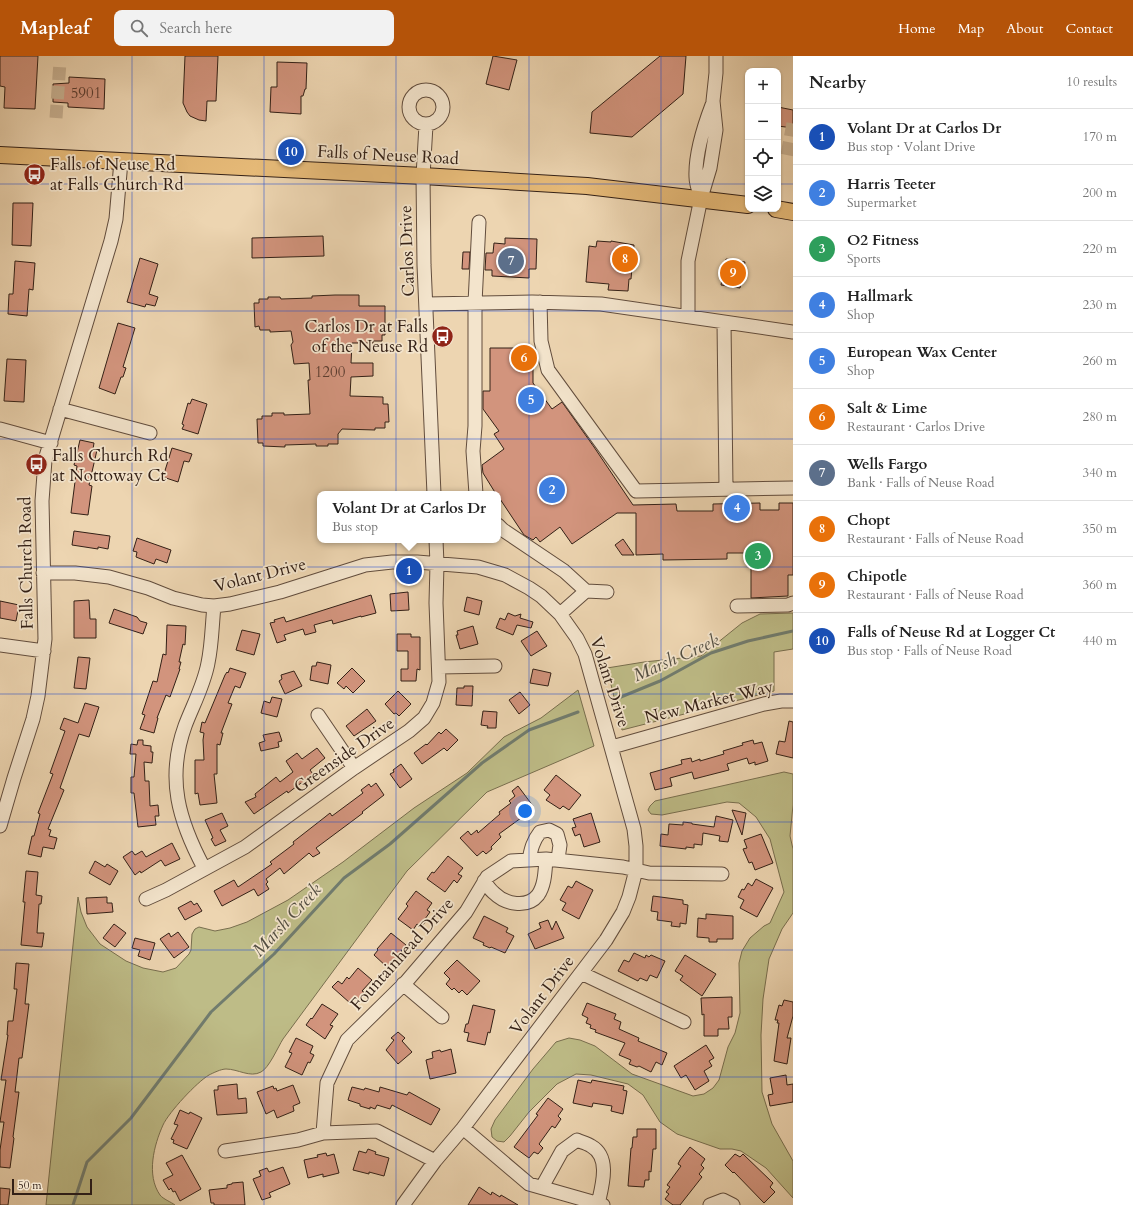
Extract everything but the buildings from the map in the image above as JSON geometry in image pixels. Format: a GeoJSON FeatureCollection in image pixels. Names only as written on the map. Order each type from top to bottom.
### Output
{"type":"FeatureCollection","features":[{"type":"Feature","properties":{"kind":"main road","name":"Falls of Neuse Road"},"geometry":{"type":"LineString","coordinates":[[0,155],[423,176],[587,186],[701,198],[745,205]]}},
{"type":"Feature","properties":{"kind":"main road"},"geometry":{"type":"LineString","coordinates":[[781,210],[793,212]]}},
{"type":"Feature","properties":{"kind":"street"},"geometry":{"type":"LineString","coordinates":[[688,316],[688,261],[701,198],[696,178],[697,167],[703,131],[713,101],[716,56]]}},
{"type":"Feature","properties":{"kind":"street","name":"Carlos Drive"},"geometry":{"type":"LineString","coordinates":[[426,125],[423,176],[424,265],[434,491]]}},
{"type":"Feature","properties":{"kind":"street","name":"Falls Church Road"},"geometry":{"type":"LineString","coordinates":[[0,826],[33,719],[38,696],[44,651],[42,501],[45,460],[103,271],[116,218],[121,161]]}},
{"type":"Feature","properties":{"kind":"street"},"geometry":{"type":"LineString","coordinates":[[476,491],[472,451],[475,426],[475,303],[479,222]]}},
{"type":"Feature","properties":{"kind":"street"},"geometry":{"type":"LineString","coordinates":[[426,304],[540,302],[601,304],[793,332]]}},
{"type":"Feature","properties":{"kind":"street"},"geometry":{"type":"LineString","coordinates":[[540,302],[541,341],[548,370],[636,491],[726,488],[793,488]]}},
{"type":"Feature","properties":{"kind":"street"},"geometry":{"type":"LineString","coordinates":[[724,322],[726,488]]}},
{"type":"Feature","properties":{"kind":"street"},"geometry":{"type":"LineString","coordinates":[[60,409],[150,433]]}},
{"type":"Feature","properties":{"kind":"street"},"geometry":{"type":"LineString","coordinates":[[0,429],[51,443]]}},
{"type":"Feature","properties":{"kind":"street"},"geometry":{"type":"LineString","coordinates":[[501,528],[564,571],[586,591],[607,592]]}},
{"type":"Feature","properties":{"kind":"street"},"geometry":{"type":"LineString","coordinates":[[436,543],[437,564]]}},
{"type":"Feature","properties":{"kind":"street","name":"Volant Drive"},"geometry":{"type":"LineString","coordinates":[[43,573],[75,573],[109,576],[148,588],[173,598],[202,605],[214,606],[230,604],[280,592],[365,565],[392,562],[417,562],[478,567],[505,575],[529,588],[541,596],[571,627],[585,654],[634,829],[636,870],[629,897],[617,924],[463,1128],[435,1161],[403,1205]]}},
{"type":"Feature","properties":{"kind":"street","name":"Greenside Drive"},"geometry":{"type":"LineString","coordinates":[[146,899],[166,890],[204,868],[217,863],[275,827],[354,768],[409,731],[424,718],[434,703],[439,682],[436,603],[437,564]]}},
{"type":"Feature","properties":{"kind":"street"},"geometry":{"type":"LineString","coordinates":[[560,614],[586,591]]}},
{"type":"Feature","properties":{"kind":"street"},"geometry":{"type":"LineString","coordinates":[[737,606],[793,603]]}},
{"type":"Feature","properties":{"kind":"street"},"geometry":{"type":"LineString","coordinates":[[204,868],[191,844],[183,822],[176,788],[176,771],[178,753],[185,727],[208,664],[212,642],[214,606]]}},
{"type":"Feature","properties":{"kind":"street"},"geometry":{"type":"LineString","coordinates":[[0,645],[44,651]]}},
{"type":"Feature","properties":{"kind":"street"},"geometry":{"type":"LineString","coordinates":[[439,668],[495,666]]}},
{"type":"Feature","properties":{"kind":"street","name":"New Market Way"},"geometry":{"type":"LineString","coordinates":[[612,747],[764,704],[793,701]]}},
{"type":"Feature","properties":{"kind":"street"},"geometry":{"type":"LineString","coordinates":[[318,714],[354,768]]}},
{"type":"Feature","properties":{"kind":"street"},"geometry":{"type":"LineString","coordinates":[[484,881],[494,894],[510,904],[527,903],[538,895],[552,859],[560,845],[558,834],[549,830],[540,832],[530,850],[529,860]]}},
{"type":"Feature","properties":{"kind":"street","name":"Fountainhead Drive"},"geometry":{"type":"LineString","coordinates":[[323,1133],[327,1083],[347,1040],[403,984],[466,912],[487,877],[512,861],[552,859],[623,867],[649,873],[722,874]]}},
{"type":"Feature","properties":{"kind":"street"},"geometry":{"type":"LineString","coordinates":[[581,972],[684,1022]]}},
{"type":"Feature","properties":{"kind":"street"},"geometry":{"type":"LineString","coordinates":[[403,984],[442,1017]]}},
{"type":"Feature","properties":{"kind":"street"},"geometry":{"type":"LineString","coordinates":[[463,1128],[529,1184],[600,1204],[604,1178],[601,1157],[592,1146],[577,1140],[562,1152],[542,1187]]}},
{"type":"Feature","properties":{"kind":"street"},"geometry":{"type":"LineString","coordinates":[[225,1151],[298,1140],[323,1133],[377,1131],[435,1161]]}},
{"type":"Feature","properties":{"kind":"street"},"geometry":{"type":"LineString","coordinates":[[710,1205],[723,1200],[733,1205]]}},
{"type":"Feature","properties":{"kind":"shaded area"},"geometry":{"type":"Polygon","coordinates":[[[793,613],[793,649],[774,652],[774,691],[622,730],[607,668],[644,662],[701,656],[742,623],[760,614],[793,613]]]}},
{"type":"Feature","properties":{"kind":"shaded area"},"geometry":{"type":"Polygon","coordinates":[[[578,690],[594,746],[487,792],[407,871],[283,1039],[264,1070],[257,1074],[248,1074],[226,1069],[219,1070],[209,1075],[184,1098],[166,1119],[154,1151],[152,1169],[153,1178],[160,1195],[175,1205],[46,1205],[78,897],[81,912],[87,927],[100,944],[126,961],[143,968],[163,972],[176,968],[191,950],[192,934],[195,929],[199,927],[215,931],[230,928],[247,922],[288,900],[343,862],[414,808],[467,773],[504,737],[541,718],[578,690]]]}},
{"type":"Feature","properties":{"kind":"shaded area"},"geometry":{"type":"Polygon","coordinates":[[[784,772],[793,774],[793,805],[790,836],[793,849],[793,913],[782,929],[769,959],[763,999],[761,1035],[762,1092],[772,1124],[793,1161],[793,1198],[766,1168],[741,1151],[720,1149],[677,1134],[660,1122],[643,1095],[628,1084],[591,1075],[576,1074],[557,1084],[529,1112],[504,1142],[497,1141],[492,1137],[491,1129],[495,1120],[533,1069],[556,1042],[569,1038],[580,1040],[595,1046],[632,1074],[693,1096],[704,1094],[713,1088],[719,1080],[728,1047],[735,1033],[740,1013],[739,963],[742,951],[750,938],[770,923],[784,892],[770,839],[756,817],[739,803],[727,802],[662,815],[651,814],[648,810],[655,801],[784,772]]]}},
{"type":"Feature","properties":{"kind":"waterway","name":"Marsh Creek"},"geometry":{"type":"LineString","coordinates":[[616,699],[660,681],[711,653],[748,641],[793,631]]}},
{"type":"Feature","properties":{"kind":"waterway","name":"Marsh Creek"},"geometry":{"type":"LineString","coordinates":[[73,1205],[87,1162],[131,1118],[211,1012],[274,954],[344,878],[390,844],[482,763],[529,730],[578,712]]}},
{"type":"Feature","properties":{"kind":"tunnel"},"geometry":{"type":"LineString","coordinates":[[56,118],[60,62]]}},
{"type":"Feature","properties":{"kind":"tunnel"},"geometry":{"type":"LineString","coordinates":[[787,155],[793,123]]}},
{"type":"Feature","properties":{"kind":"place","name":"Falls of Neuse Rd at Logger Ct"},"geometry":{"type":"Point","coordinates":[291,152]}},
{"type":"Feature","properties":{"kind":"place","name":"Falls of Neuse Rd at Falls Church Rd"},"geometry":{"type":"Point","coordinates":[35,174]}},
{"type":"Feature","properties":{"kind":"place","name":"Chopt"},"geometry":{"type":"Point","coordinates":[625,259]}},
{"type":"Feature","properties":{"kind":"place","name":"Wells Fargo"},"geometry":{"type":"Point","coordinates":[511,261]}},
{"type":"Feature","properties":{"kind":"place","name":"Chipotle"},"geometry":{"type":"Point","coordinates":[733,273]}},
{"type":"Feature","properties":{"kind":"place","name":"Carlos Dr at Falls of the Neuse Rd"},"geometry":{"type":"Point","coordinates":[443,336]}},
{"type":"Feature","properties":{"kind":"place","name":"Salt & Lime"},"geometry":{"type":"Point","coordinates":[524,358]}},
{"type":"Feature","properties":{"kind":"place","name":"European Wax Center"},"geometry":{"type":"Point","coordinates":[531,400]}},
{"type":"Feature","properties":{"kind":"place","name":"Falls Church Rd at Nottoway Ct"},"geometry":{"type":"Point","coordinates":[36,465]}},
{"type":"Feature","properties":{"kind":"place","name":"Harris Teeter"},"geometry":{"type":"Point","coordinates":[552,490]}},
{"type":"Feature","properties":{"kind":"place","name":"Hallmark"},"geometry":{"type":"Point","coordinates":[737,508]}},
{"type":"Feature","properties":{"kind":"place","name":"O2 Fitness"},"geometry":{"type":"Point","coordinates":[758,556]}},
{"type":"Feature","properties":{"kind":"place","name":"Volant Dr at Carlos Dr"},"geometry":{"type":"Point","coordinates":[409,571]}}]}
